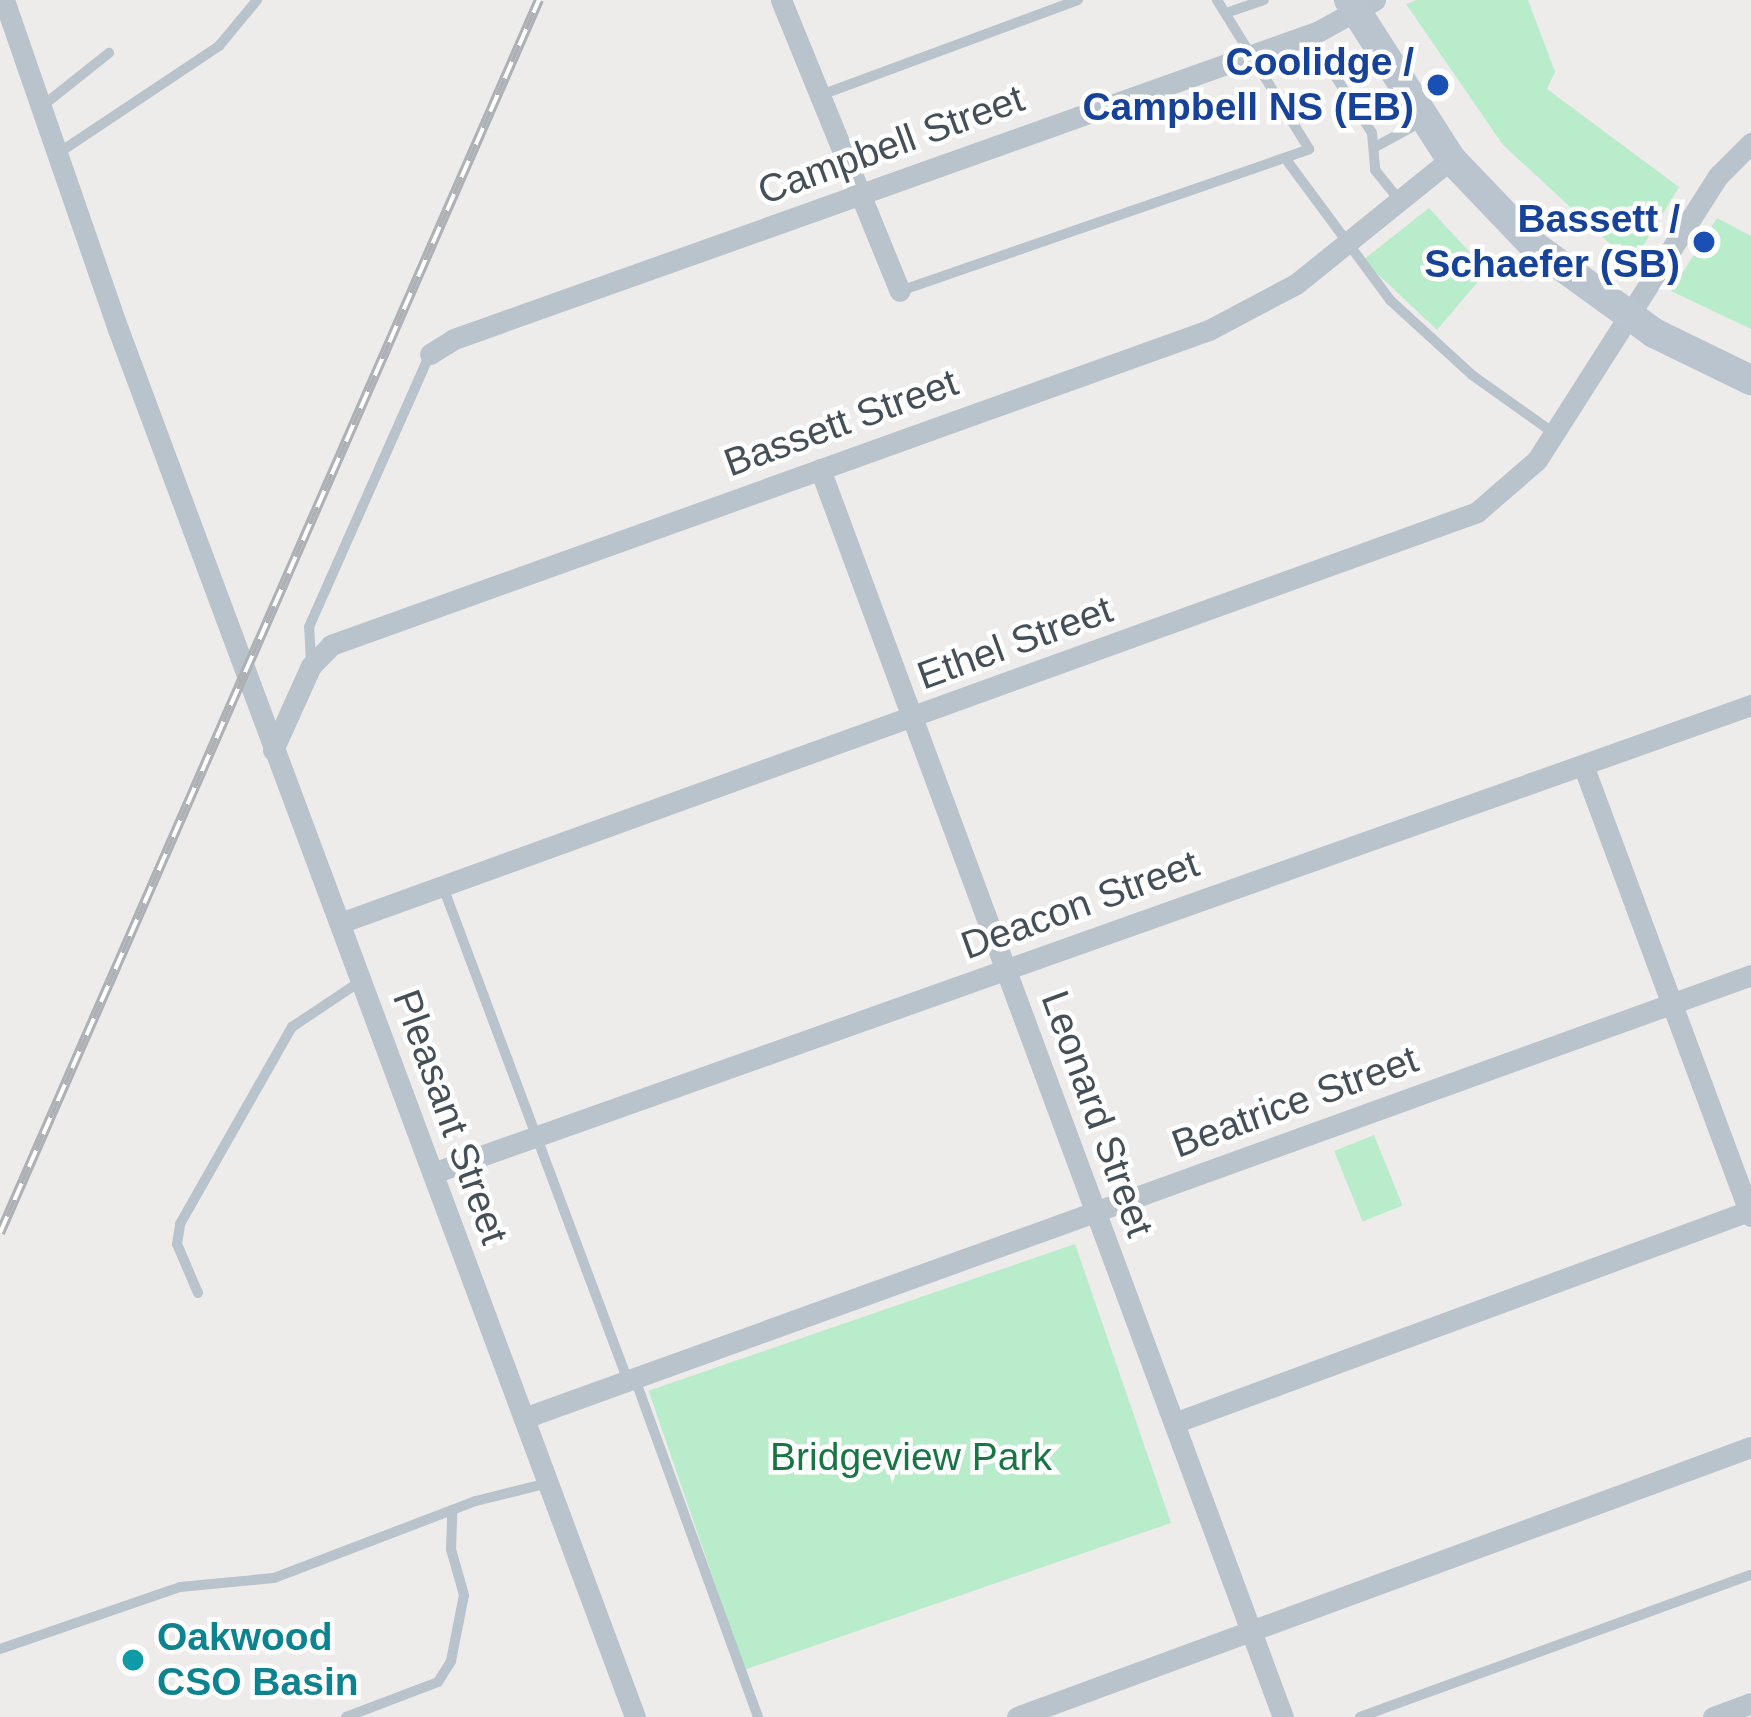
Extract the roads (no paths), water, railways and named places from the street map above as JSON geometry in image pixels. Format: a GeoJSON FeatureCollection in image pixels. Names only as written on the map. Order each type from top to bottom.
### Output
{"type":"FeatureCollection","features":[{"type":"Feature","properties":{"kind":"main road"},"geometry":{"type":"LineString","coordinates":[[1360,4],[1378,47],[1415,109],[1451,159],[1534,247],[1629,316],[1751,380]]}},
{"type":"Feature","properties":{"kind":"street","name":"Pleasant Street"},"geometry":{"type":"LineString","coordinates":[[4,0],[273,750],[634,1717]]}},
{"type":"Feature","properties":{"kind":"street"},"geometry":{"type":"LineString","coordinates":[[781,0],[864,193],[900,291]]}},
{"type":"Feature","properties":{"kind":"street","name":"Campbell Street"},"geometry":{"type":"LineString","coordinates":[[430,354],[454,338],[1294,40],[1360,4]]}},
{"type":"Feature","properties":{"kind":"street"},"geometry":{"type":"LineString","coordinates":[[1629,316],[1718,176],[1751,143]]}},
{"type":"Feature","properties":{"kind":"street","name":"Bassett Street"},"geometry":{"type":"LineString","coordinates":[[311,665],[331,645],[1209,330],[1346,248],[1451,159]]}},
{"type":"Feature","properties":{"kind":"street","name":"Ethel Street"},"geometry":{"type":"LineString","coordinates":[[340,923],[1459,521],[1514,484],[1555,434],[1629,316]]}},
{"type":"Feature","properties":{"kind":"street","name":"Leonard Street"},"geometry":{"type":"LineString","coordinates":[[820,469],[1282,1717]]}},
{"type":"Feature","properties":{"kind":"street"},"geometry":{"type":"LineString","coordinates":[[273,750],[311,665]]}},
{"type":"Feature","properties":{"kind":"street","name":"Deacon Street"},"geometry":{"type":"LineString","coordinates":[[433,1173],[1751,705]]}},
{"type":"Feature","properties":{"kind":"street"},"geometry":{"type":"LineString","coordinates":[[1174,1423],[1750,1213],[1583,765]]}},
{"type":"Feature","properties":{"kind":"street","name":"Beatrice Street"},"geometry":{"type":"LineString","coordinates":[[524,1418],[1751,975]]}},
{"type":"Feature","properties":{"kind":"street"},"geometry":{"type":"LineString","coordinates":[[1017,1717],[1751,1447]]}},
{"type":"Feature","properties":{"kind":"street"},"geometry":{"type":"LineString","coordinates":[[1713,1717],[1751,1703]]}},
{"type":"Feature","properties":{"kind":"lane"},"geometry":{"type":"LineString","coordinates":[[57,154],[219,46],[257,0]]}},
{"type":"Feature","properties":{"kind":"lane"},"geometry":{"type":"LineString","coordinates":[[820,95],[1078,0]]}},
{"type":"Feature","properties":{"kind":"lane"},"geometry":{"type":"LineString","coordinates":[[900,291],[1309,149],[1217,0]]}},
{"type":"Feature","properties":{"kind":"lane"},"geometry":{"type":"LineString","coordinates":[[1226,13],[1264,0]]}},
{"type":"Feature","properties":{"kind":"lane"},"geometry":{"type":"LineString","coordinates":[[1294,40],[1335,76],[1375,147],[1375,170],[1400,201]]}},
{"type":"Feature","properties":{"kind":"lane"},"geometry":{"type":"LineString","coordinates":[[1335,76],[1378,47]]}},
{"type":"Feature","properties":{"kind":"lane"},"geometry":{"type":"LineString","coordinates":[[41,107],[110,53]]}},
{"type":"Feature","properties":{"kind":"lane"},"geometry":{"type":"LineString","coordinates":[[1375,147],[1415,109]]}},
{"type":"Feature","properties":{"kind":"lane"},"geometry":{"type":"LineString","coordinates":[[1285,158],[1346,248],[1430,340],[1555,434]]}},
{"type":"Feature","properties":{"kind":"lane"},"geometry":{"type":"LineString","coordinates":[[311,665],[309,627],[430,354]]}},
{"type":"Feature","properties":{"kind":"lane"},"geometry":{"type":"LineString","coordinates":[[442,887],[541,1135],[758,1717]]}},
{"type":"Feature","properties":{"kind":"lane"},"geometry":{"type":"LineString","coordinates":[[198,1293],[177,1244],[180,1224],[292,1027],[361,981]]}},
{"type":"Feature","properties":{"kind":"lane"},"geometry":{"type":"LineString","coordinates":[[0,1649],[180,1587],[274,1578],[452,1511],[548,1483]]}},
{"type":"Feature","properties":{"kind":"lane"},"geometry":{"type":"LineString","coordinates":[[346,1717],[437,1682],[452,1661],[464,1595],[451,1549],[452,1511]]}},
{"type":"Feature","properties":{"kind":"lane"},"geometry":{"type":"LineString","coordinates":[[1360,1717],[1751,1575]]}},
{"type":"Feature","properties":{"kind":"railway"},"geometry":{"type":"LineString","coordinates":[[0,1233],[539,0]]}},
{"type":"Feature","properties":{"kind":"place","name":"Coolidge / Campbell NS (EB)"},"geometry":{"type":"Point","coordinates":[1438,85]}},
{"type":"Feature","properties":{"kind":"place","name":"Bassett / Schaefer (SB)"},"geometry":{"type":"Point","coordinates":[1704,242]}},
{"type":"Feature","properties":{"kind":"place","name":"Oakwood CSO Basin"},"geometry":{"type":"Point","coordinates":[133,1660]}},
{"type":"Feature","properties":{"kind":"park label","name":"Bridgeview Park"},"geometry":{"type":"Point","coordinates":[911,1457]}}]}
